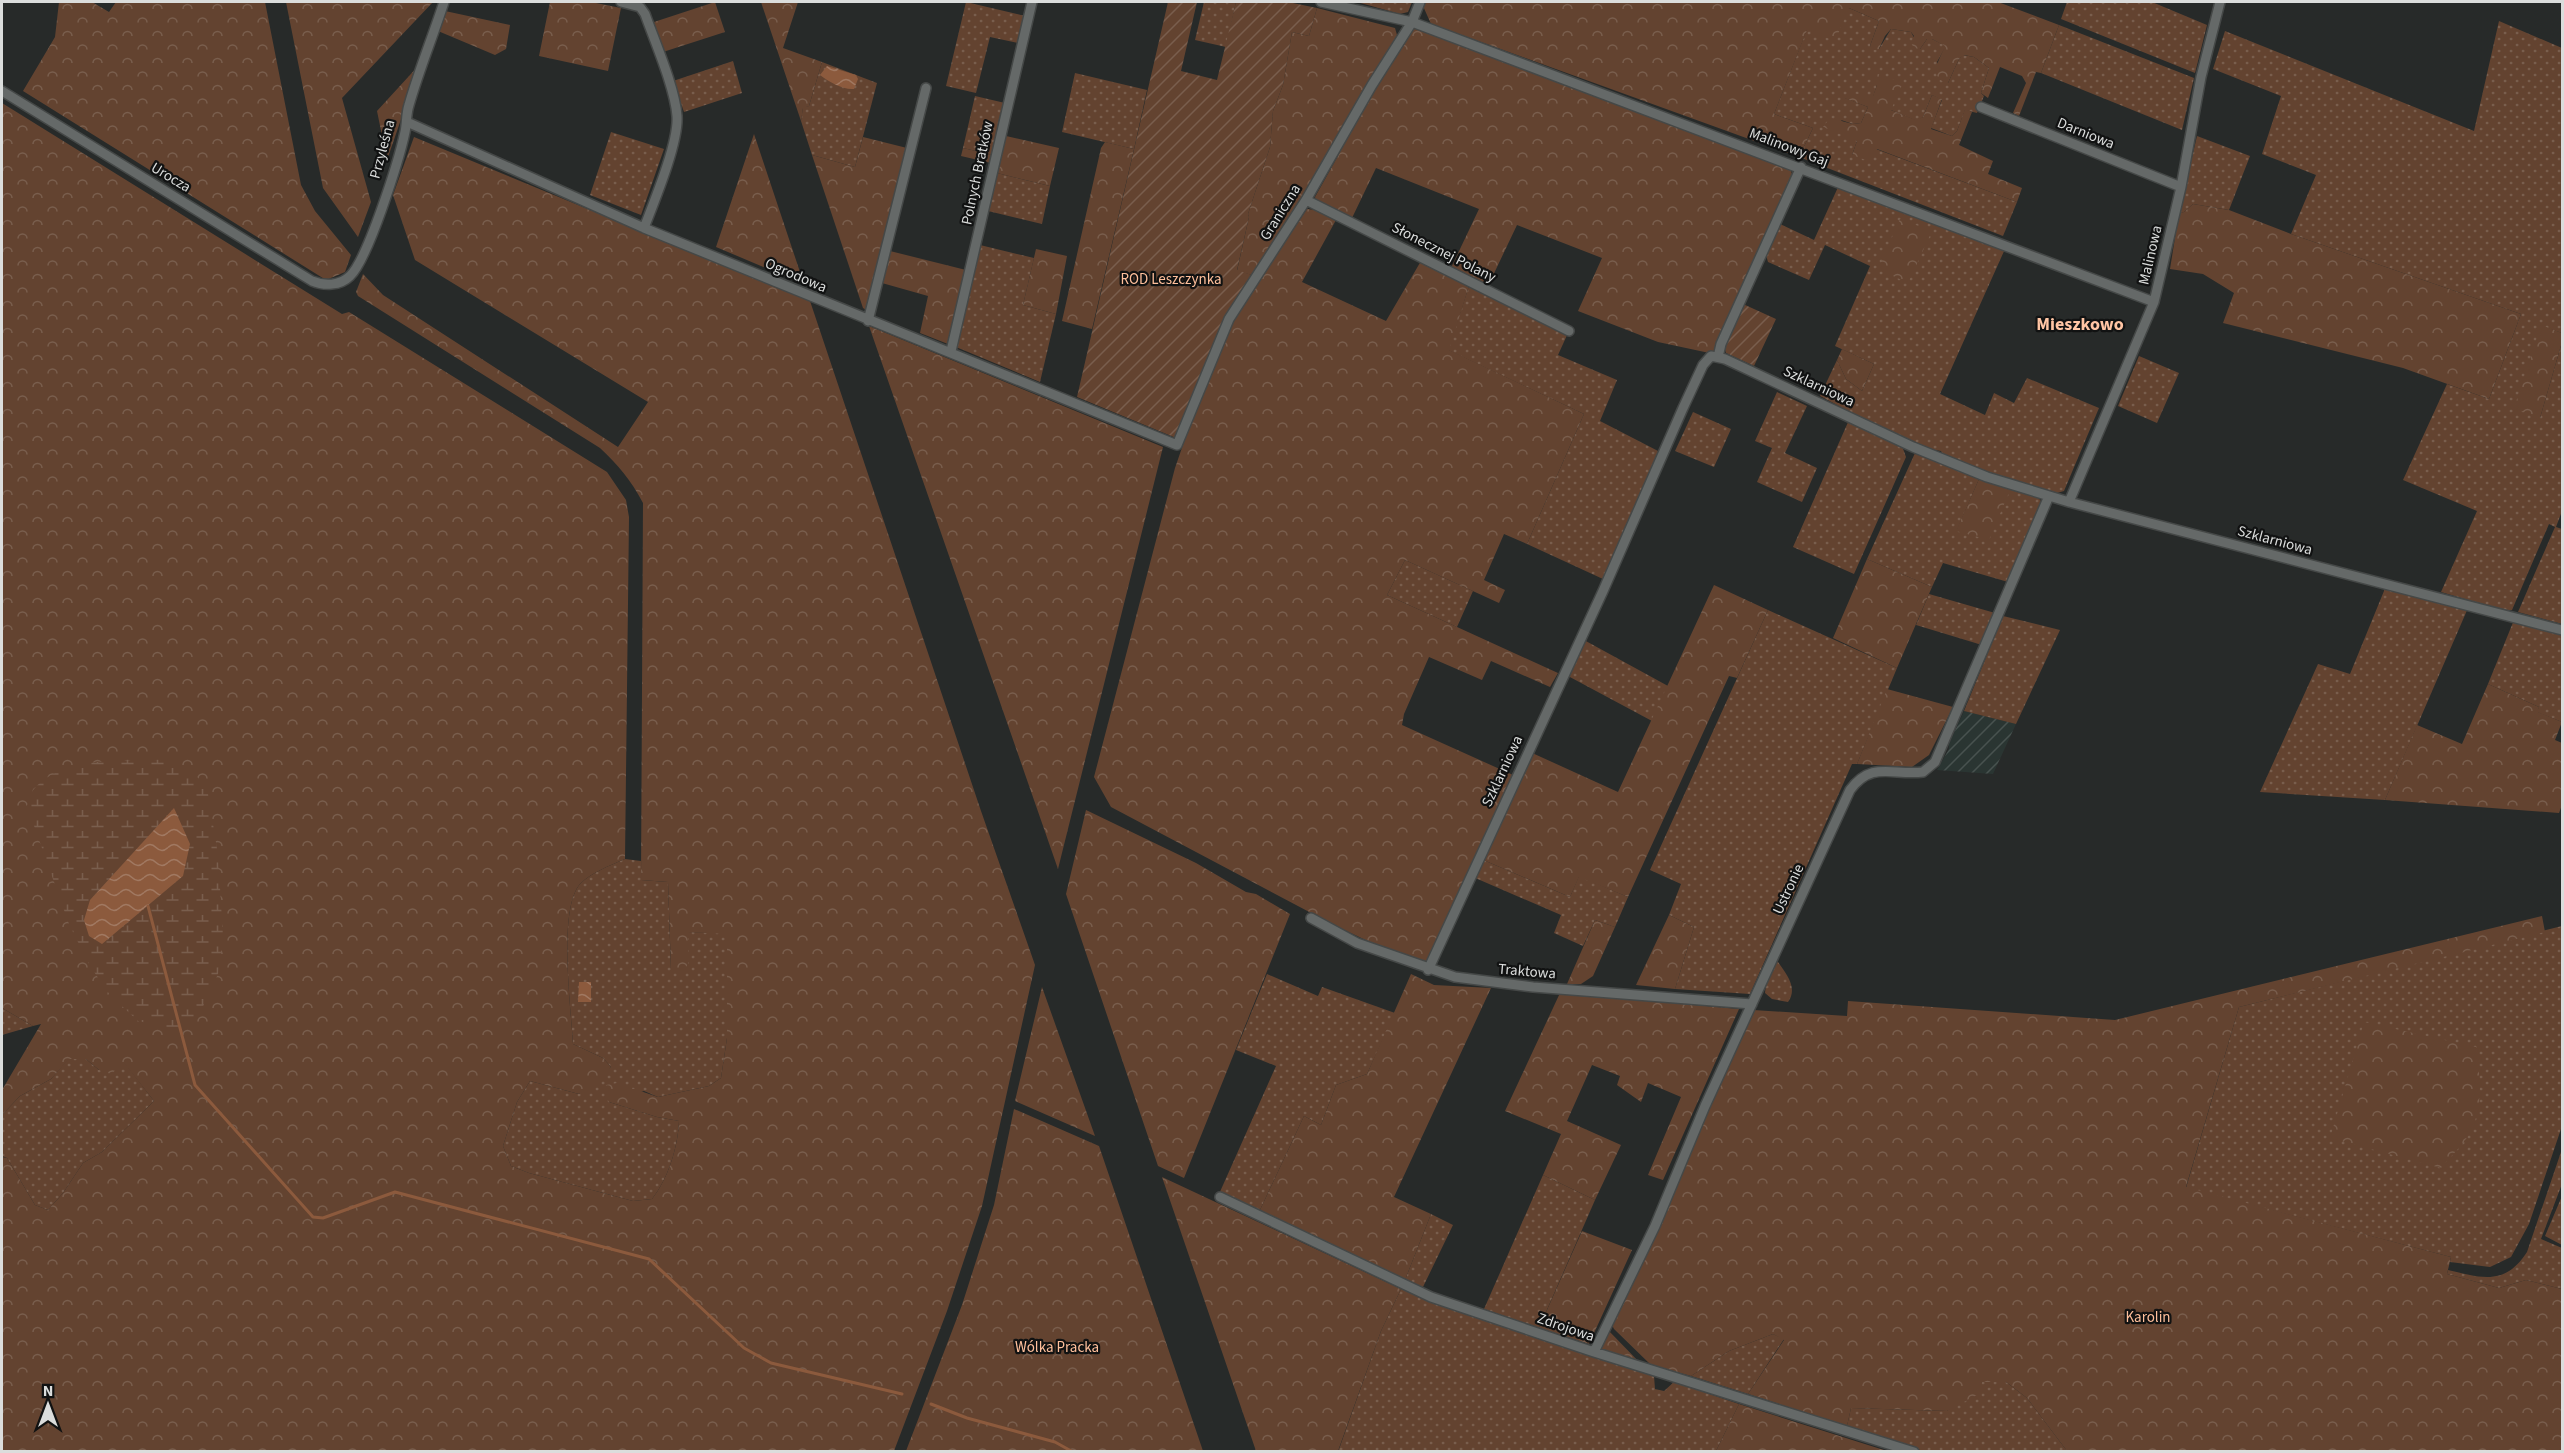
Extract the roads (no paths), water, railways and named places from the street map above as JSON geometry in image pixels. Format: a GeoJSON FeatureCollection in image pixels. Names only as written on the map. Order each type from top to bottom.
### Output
{"type":"FeatureCollection","features":[{"type":"Feature","properties":{"kind":"street","name":"Przyleśna"},"geometry":{"type":"LineString","coordinates":[[325,285],[344,282],[358,265],[383,203],[409,105],[444,2]]}},
{"type":"Feature","properties":{"kind":"street"},"geometry":{"type":"LineString","coordinates":[[621,2],[640,7],[645,14],[664,67],[677,117],[662,181],[644,228]]}},
{"type":"Feature","properties":{"kind":"street","name":"Polnych Bratków"},"geometry":{"type":"LineString","coordinates":[[951,351],[1032,2]]}},
{"type":"Feature","properties":{"kind":"street"},"geometry":{"type":"LineString","coordinates":[[1321,2],[1412,22]]}},
{"type":"Feature","properties":{"kind":"street","name":"Graniczna"},"geometry":{"type":"LineString","coordinates":[[1177,445],[1229,319],[1306,200],[1372,85],[1412,22],[1420,2]]}},
{"type":"Feature","properties":{"kind":"street","name":"Malinowa"},"geometry":{"type":"LineString","coordinates":[[2069,502],[2154,302],[2181,187],[2199,86],[2220,2]]}},
{"type":"Feature","properties":{"kind":"street","name":"Malinowy Gaj"},"geometry":{"type":"LineString","coordinates":[[1412,22],[2154,302]]}},
{"type":"Feature","properties":{"kind":"street"},"geometry":{"type":"LineString","coordinates":[[868,321],[926,88]]}},
{"type":"Feature","properties":{"kind":"street","name":"Urocza"},"geometry":{"type":"LineString","coordinates":[[2,91],[312,281],[325,285]]}},
{"type":"Feature","properties":{"kind":"street","name":"Darniowa"},"geometry":{"type":"LineString","coordinates":[[1981,107],[2181,187]]}},
{"type":"Feature","properties":{"kind":"street","name":"Ogrodowa"},"geometry":{"type":"LineString","coordinates":[[406,123],[644,228],[868,321],[951,351],[1040,391],[1177,445]]}},
{"type":"Feature","properties":{"kind":"street"},"geometry":{"type":"LineString","coordinates":[[1718,357],[1721,344],[1801,167]]}},
{"type":"Feature","properties":{"kind":"street","name":"Słonecznej Polany"},"geometry":{"type":"LineString","coordinates":[[1306,200],[1569,331]]}},
{"type":"Feature","properties":{"kind":"street","name":"Szklarniowa"},"geometry":{"type":"LineString","coordinates":[[1428,970],[1603,591],[1700,371],[1708,359],[1713,356],[1938,459],[1977,474],[2069,502],[2562,630]]}},
{"type":"Feature","properties":{"kind":"street","name":"Ustronie"},"geometry":{"type":"LineString","coordinates":[[1594,1352],[1655,1226],[1705,1106],[1856,782],[1866,774],[1875,771],[1923,772],[1935,762],[2049,496]]}},
{"type":"Feature","properties":{"kind":"street","name":"Traktowa"},"geometry":{"type":"LineString","coordinates":[[1311,918],[1358,943],[1428,970],[1455,977],[1493,983],[1752,1004]]}},
{"type":"Feature","properties":{"kind":"street","name":"Zdrojowa"},"geometry":{"type":"LineString","coordinates":[[1220,1197],[1411,1289],[1594,1352],[1914,1452]]}},
{"type":"Feature","properties":{"kind":"water"},"geometry":{"type":"Polygon","coordinates":[[[827,66],[856,75],[858,79],[854,89],[836,85],[820,75],[827,66]]]}},
{"type":"Feature","properties":{"kind":"water"},"geometry":{"type":"Polygon","coordinates":[[[174,808],[190,844],[183,876],[102,944],[89,936],[84,920],[90,900],[174,808]]]}},
{"type":"Feature","properties":{"kind":"water"},"geometry":{"type":"Polygon","coordinates":[[[579,982],[591,982],[591,1002],[578,1002],[579,982]]]}},
{"type":"Feature","properties":{"kind":"waterway"},"geometry":{"type":"LineString","coordinates":[[148,906],[195,1085],[313,1217],[323,1218],[395,1192],[649,1259],[744,1348],[771,1363],[902,1394]]}},
{"type":"Feature","properties":{"kind":"waterway"},"geometry":{"type":"LineString","coordinates":[[931,1404],[967,1418],[1055,1442],[1073,1452]]}},
{"type":"Feature","properties":{"kind":"district","name":"Mieszkowo"},"geometry":{"type":"Point","coordinates":[2080,324]}},
{"type":"Feature","properties":{"kind":"park label","name":"ROD Leszczynka"},"geometry":{"type":"Point","coordinates":[1171,279]}},
{"type":"Feature","properties":{"kind":"park label","name":"Karolin"},"geometry":{"type":"Point","coordinates":[2148,1317]}},
{"type":"Feature","properties":{"kind":"park label","name":"Wólka Pracka"},"geometry":{"type":"Point","coordinates":[1057,1347]}}]}
